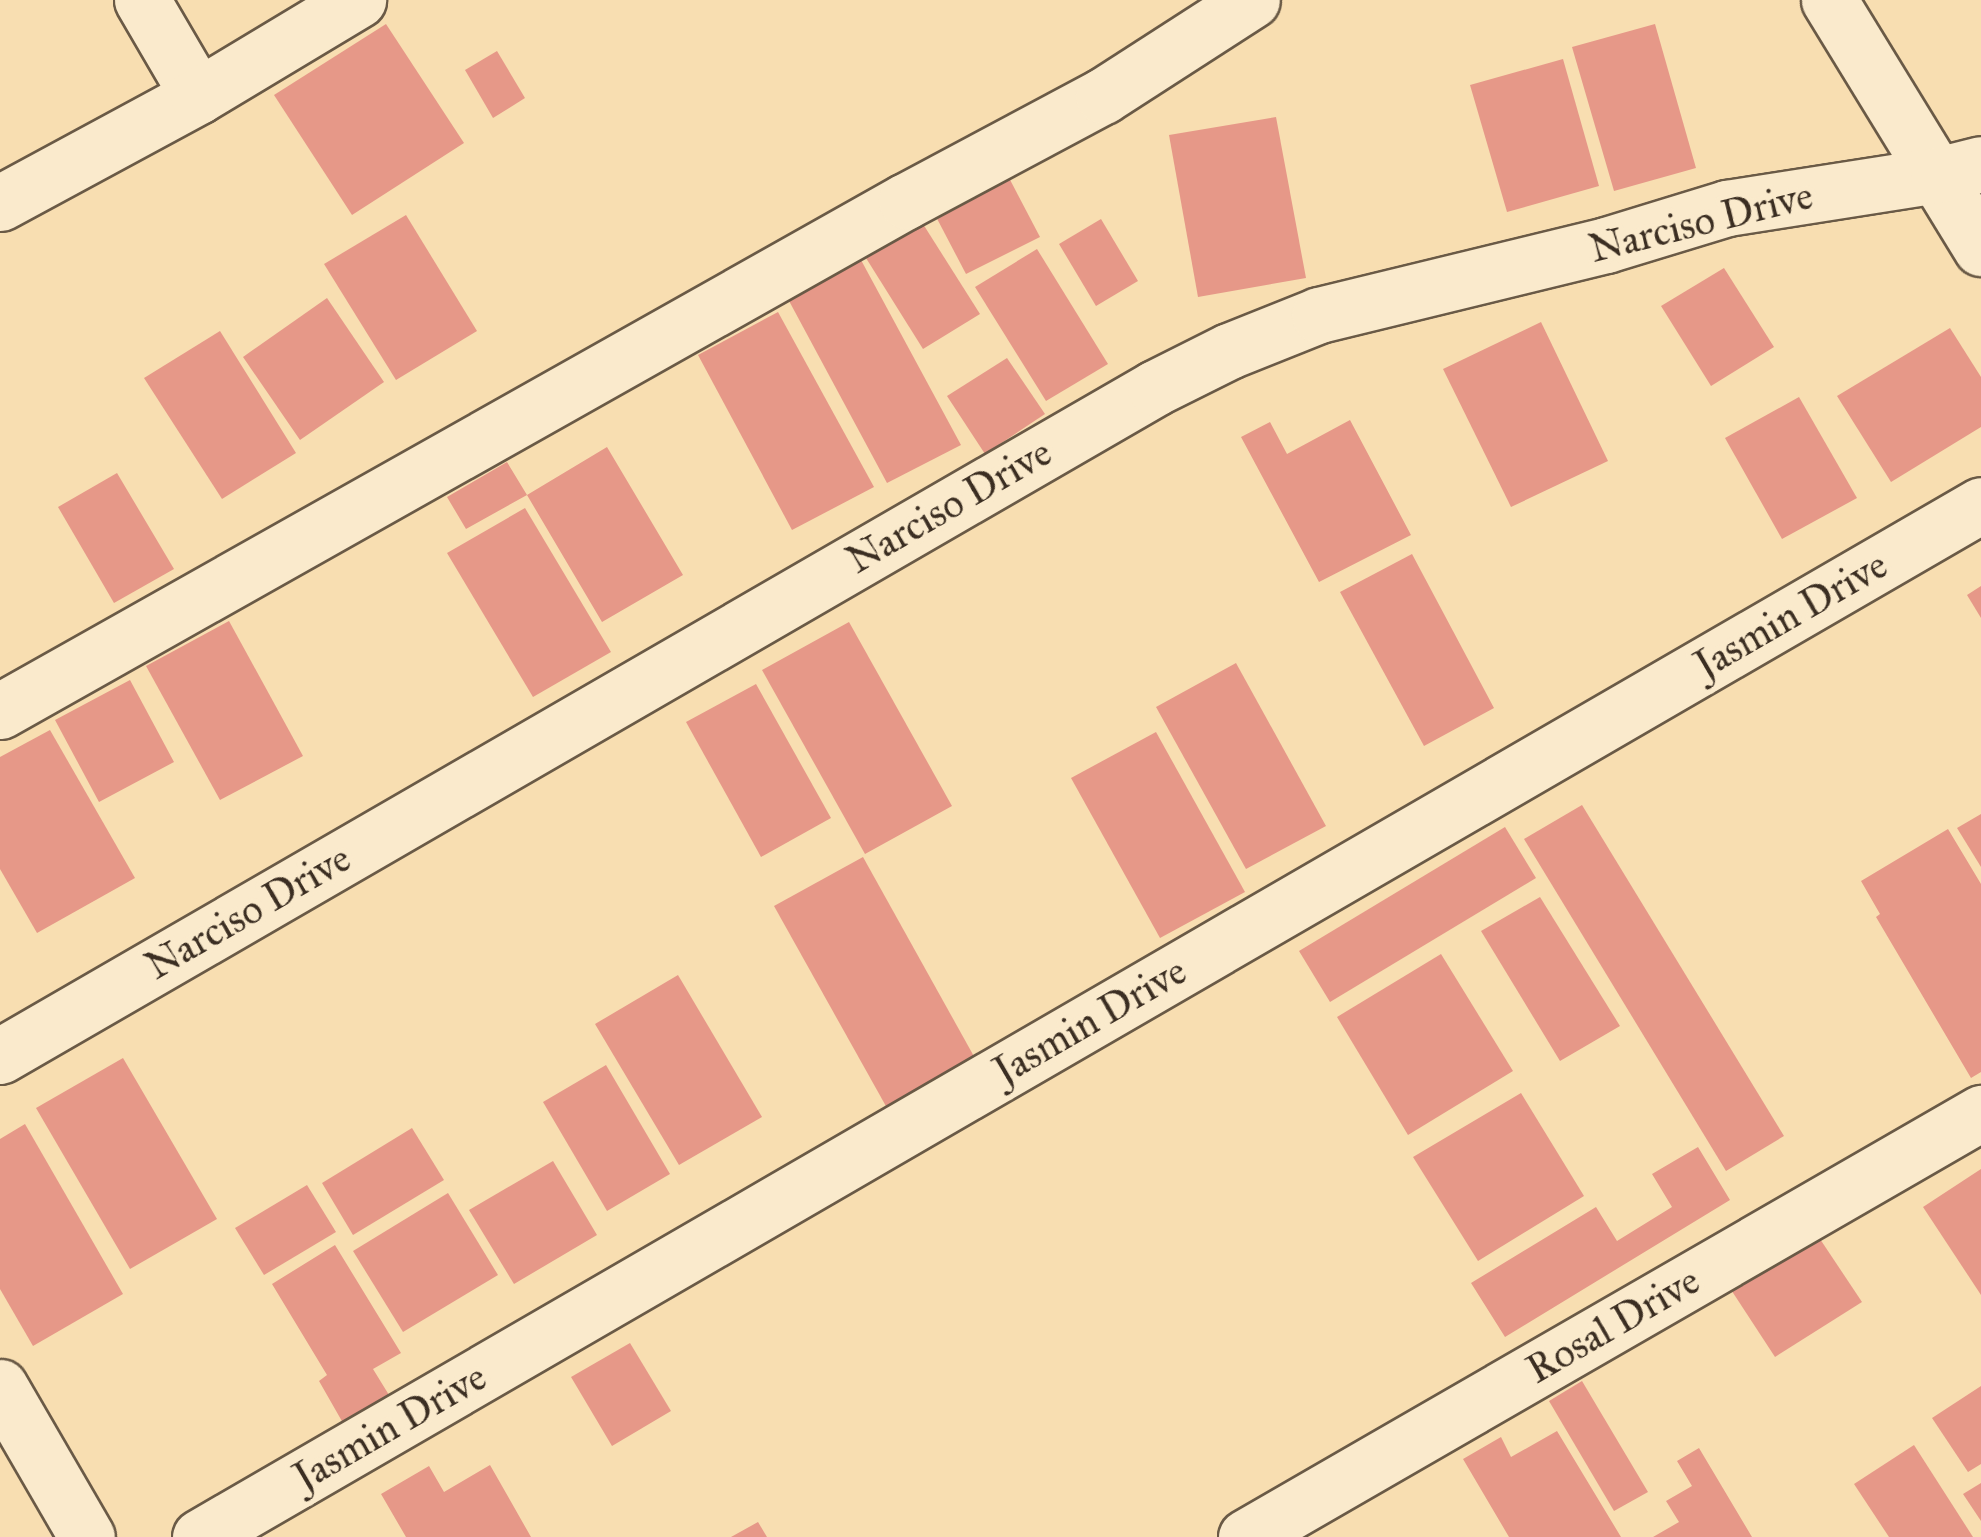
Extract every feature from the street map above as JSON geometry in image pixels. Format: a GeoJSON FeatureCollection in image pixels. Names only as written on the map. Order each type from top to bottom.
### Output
{"type":"FeatureCollection","features":[{"type":"Feature","properties":{"kind":"street"},"geometry":{"type":"LineString","coordinates":[[142,0],[198,96]]}},
{"type":"Feature","properties":{"kind":"street"},"geometry":{"type":"LineString","coordinates":[[0,203],[198,96],[358,0]]}},
{"type":"Feature","properties":{"kind":"street"},"geometry":{"type":"LineString","coordinates":[[0,711],[906,201],[1103,96],[1252,0]]}},
{"type":"Feature","properties":{"kind":"street"},"geometry":{"type":"LineString","coordinates":[[1829,0],[1960,170],[1981,248]]}},
{"type":"Feature","properties":{"kind":"street","name":"Narciso Drive"},"geometry":{"type":"LineString","coordinates":[[0,1056],[1138,398],[1229,350],[1318,315],[1606,245],[1727,208],[1960,170]]}},
{"type":"Feature","properties":{"kind":"street","name":"Jasmin Drive"},"geometry":{"type":"LineString","coordinates":[[200,1537],[1981,506]]}},
{"type":"Feature","properties":{"kind":"street","name":"Rosal Drive"},"geometry":{"type":"LineString","coordinates":[[1246,1537],[1981,1113]]}},
{"type":"Feature","properties":{"kind":"street"},"geometry":{"type":"LineString","coordinates":[[0,1386],[87,1537]]}},
{"type":"Feature","properties":{"kind":"building"},"geometry":{"type":"Polygon","coordinates":[[[386,24],[464,143],[352,215],[274,95],[386,24]]]}},
{"type":"Feature","properties":{"kind":"building"},"geometry":{"type":"Polygon","coordinates":[[[1655,24],[1696,168],[1614,191],[1572,47],[1655,24]]]}},
{"type":"Feature","properties":{"kind":"building"},"geometry":{"type":"Polygon","coordinates":[[[497,51],[525,98],[493,118],[465,70],[497,51]]]}},
{"type":"Feature","properties":{"kind":"building"},"geometry":{"type":"Polygon","coordinates":[[[1563,59],[1599,186],[1507,212],[1470,85],[1563,59]]]}},
{"type":"Feature","properties":{"kind":"building"},"geometry":{"type":"Polygon","coordinates":[[[1276,117],[1306,278],[1198,297],[1169,135],[1276,117]]]}},
{"type":"Feature","properties":{"kind":"building"},"geometry":{"type":"Polygon","coordinates":[[[1007,174],[1040,237],[966,274],[933,211],[1007,174]]]}},
{"type":"Feature","properties":{"kind":"building"},"geometry":{"type":"Polygon","coordinates":[[[406,215],[477,331],[396,380],[324,264],[406,215]]]}},
{"type":"Feature","properties":{"kind":"building"},"geometry":{"type":"Polygon","coordinates":[[[1101,219],[1138,281],[1096,306],[1059,244],[1101,219]]]}},
{"type":"Feature","properties":{"kind":"building"},"geometry":{"type":"Polygon","coordinates":[[[923,224],[980,314],[923,349],[866,258],[923,224]]]}},
{"type":"Feature","properties":{"kind":"building"},"geometry":{"type":"Polygon","coordinates":[[[1037,249],[1108,364],[1046,401],[975,287],[1037,249]]]}},
{"type":"Feature","properties":{"kind":"building"},"geometry":{"type":"Polygon","coordinates":[[[861,260],[961,445],[887,483],[788,299],[861,260]]]}},
{"type":"Feature","properties":{"kind":"building"},"geometry":{"type":"Polygon","coordinates":[[[1724,268],[1774,347],[1711,386],[1661,306],[1724,268]]]}},
{"type":"Feature","properties":{"kind":"building"},"geometry":{"type":"Polygon","coordinates":[[[327,298],[384,382],[300,440],[243,357],[327,298]]]}},
{"type":"Feature","properties":{"kind":"building"},"geometry":{"type":"Polygon","coordinates":[[[778,312],[874,487],[792,530],[698,355],[778,312]]]}},
{"type":"Feature","properties":{"kind":"building"},"geometry":{"type":"Polygon","coordinates":[[[1541,322],[1608,461],[1511,507],[1443,369],[1541,322]]]}},
{"type":"Feature","properties":{"kind":"building"},"geometry":{"type":"Polygon","coordinates":[[[1950,328],[1981,377],[1981,427],[1891,482],[1837,396],[1950,328]]]}},
{"type":"Feature","properties":{"kind":"building"},"geometry":{"type":"Polygon","coordinates":[[[220,331],[296,453],[222,499],[144,378],[220,331]]]}},
{"type":"Feature","properties":{"kind":"building"},"geometry":{"type":"Polygon","coordinates":[[[1007,358],[1045,414],[985,454],[947,396],[1007,358]]]}},
{"type":"Feature","properties":{"kind":"building"},"geometry":{"type":"Polygon","coordinates":[[[1799,397],[1857,498],[1782,539],[1725,438],[1799,397]]]}},
{"type":"Feature","properties":{"kind":"building"},"geometry":{"type":"Polygon","coordinates":[[[1350,420],[1411,535],[1319,582],[1241,437],[1270,422],[1287,454],[1350,420]]]}},
{"type":"Feature","properties":{"kind":"building"},"geometry":{"type":"Polygon","coordinates":[[[607,447],[683,575],[602,622],[527,495],[607,447]]]}},
{"type":"Feature","properties":{"kind":"building"},"geometry":{"type":"Polygon","coordinates":[[[507,462],[527,495],[466,529],[447,497],[507,462]]]}},
{"type":"Feature","properties":{"kind":"building"},"geometry":{"type":"Polygon","coordinates":[[[117,473],[174,569],[114,603],[58,507],[117,473]]]}},
{"type":"Feature","properties":{"kind":"building"},"geometry":{"type":"Polygon","coordinates":[[[525,508],[611,652],[533,697],[447,553],[525,508]]]}},
{"type":"Feature","properties":{"kind":"building"},"geometry":{"type":"Polygon","coordinates":[[[1412,554],[1494,708],[1424,746],[1340,592],[1412,554]]]}},
{"type":"Feature","properties":{"kind":"building"},"geometry":{"type":"Polygon","coordinates":[[[1981,586],[1981,618],[1967,595],[1981,586]]]}},
{"type":"Feature","properties":{"kind":"building"},"geometry":{"type":"Polygon","coordinates":[[[229,621],[303,756],[220,800],[146,666],[229,621]]]}},
{"type":"Feature","properties":{"kind":"building"},"geometry":{"type":"Polygon","coordinates":[[[849,622],[952,806],[865,854],[762,670],[849,622]]]}},
{"type":"Feature","properties":{"kind":"building"},"geometry":{"type":"Polygon","coordinates":[[[1236,663],[1326,826],[1246,869],[1156,707],[1236,663]]]}},
{"type":"Feature","properties":{"kind":"building"},"geometry":{"type":"Polygon","coordinates":[[[130,680],[174,762],[99,802],[55,720],[130,680]]]}},
{"type":"Feature","properties":{"kind":"building"},"geometry":{"type":"Polygon","coordinates":[[[756,684],[831,818],[761,857],[686,722],[756,684]]]}},
{"type":"Feature","properties":{"kind":"building"},"geometry":{"type":"Polygon","coordinates":[[[50,730],[135,878],[37,933],[0,869],[0,757],[50,730]]]}},
{"type":"Feature","properties":{"kind":"building"},"geometry":{"type":"Polygon","coordinates":[[[1156,732],[1245,892],[1160,938],[1071,778],[1156,732]]]}},
{"type":"Feature","properties":{"kind":"building"},"geometry":{"type":"Polygon","coordinates":[[[1582,805],[1784,1136],[1726,1171],[1524,839],[1582,805]]]}},
{"type":"Feature","properties":{"kind":"building"},"geometry":{"type":"Polygon","coordinates":[[[1981,814],[1981,867],[1957,828],[1981,814]]]}},
{"type":"Feature","properties":{"kind":"building"},"geometry":{"type":"Polygon","coordinates":[[[1505,827],[1536,878],[1330,1002],[1299,951],[1505,827]]]}},
{"type":"Feature","properties":{"kind":"building"},"geometry":{"type":"Polygon","coordinates":[[[1948,829],[1981,884],[1981,1072],[1971,1078],[1876,917],[1880,914],[1861,881],[1948,829]]]}},
{"type":"Feature","properties":{"kind":"building"},"geometry":{"type":"Polygon","coordinates":[[[863,857],[976,1060],[887,1108],[774,906],[863,857]]]}},
{"type":"Feature","properties":{"kind":"building"},"geometry":{"type":"Polygon","coordinates":[[[1540,897],[1620,1026],[1560,1061],[1481,931],[1540,897]]]}},
{"type":"Feature","properties":{"kind":"building"},"geometry":{"type":"Polygon","coordinates":[[[1441,954],[1513,1071],[1408,1135],[1337,1017],[1441,954]]]}},
{"type":"Feature","properties":{"kind":"building"},"geometry":{"type":"Polygon","coordinates":[[[678,975],[762,1117],[679,1165],[595,1024],[678,975]]]}},
{"type":"Feature","properties":{"kind":"building"},"geometry":{"type":"Polygon","coordinates":[[[123,1058],[217,1219],[130,1269],[36,1108],[123,1058]]]}},
{"type":"Feature","properties":{"kind":"building"},"geometry":{"type":"Polygon","coordinates":[[[606,1065],[670,1174],[607,1211],[543,1102],[606,1065]]]}},
{"type":"Feature","properties":{"kind":"building"},"geometry":{"type":"Polygon","coordinates":[[[1521,1093],[1584,1196],[1478,1261],[1413,1157],[1521,1093]]]}},
{"type":"Feature","properties":{"kind":"building"},"geometry":{"type":"Polygon","coordinates":[[[25,1124],[123,1294],[33,1346],[0,1289],[0,1139],[25,1124]]]}},
{"type":"Feature","properties":{"kind":"building"},"geometry":{"type":"Polygon","coordinates":[[[412,1128],[444,1180],[353,1235],[322,1183],[412,1128]]]}},
{"type":"Feature","properties":{"kind":"building"},"geometry":{"type":"Polygon","coordinates":[[[1698,1147],[1730,1200],[1505,1337],[1471,1283],[1596,1207],[1617,1241],[1672,1207],[1652,1174],[1698,1147]]]}},
{"type":"Feature","properties":{"kind":"building"},"geometry":{"type":"Polygon","coordinates":[[[553,1161],[597,1235],[514,1284],[469,1210],[553,1161]]]}},
{"type":"Feature","properties":{"kind":"building"},"geometry":{"type":"Polygon","coordinates":[[[1981,1169],[1981,1295],[1923,1207],[1981,1169]]]}},
{"type":"Feature","properties":{"kind":"building"},"geometry":{"type":"Polygon","coordinates":[[[307,1185],[336,1232],[264,1275],[235,1228],[307,1185]]]}},
{"type":"Feature","properties":{"kind":"building"},"geometry":{"type":"Polygon","coordinates":[[[448,1193],[498,1275],[403,1332],[353,1251],[448,1193]]]}},
{"type":"Feature","properties":{"kind":"building"},"geometry":{"type":"Polygon","coordinates":[[[1810,1224],[1862,1302],[1775,1357],[1724,1279],[1810,1224]]]}},
{"type":"Feature","properties":{"kind":"building"},"geometry":{"type":"Polygon","coordinates":[[[335,1245],[401,1353],[373,1369],[389,1395],[343,1423],[319,1381],[327,1375],[272,1284],[335,1245]]]}},
{"type":"Feature","properties":{"kind":"building"},"geometry":{"type":"Polygon","coordinates":[[[630,1343],[671,1411],[612,1446],[571,1377],[630,1343]]]}},
{"type":"Feature","properties":{"kind":"building"},"geometry":{"type":"Polygon","coordinates":[[[1582,1381],[1648,1492],[1614,1511],[1549,1401],[1582,1381]]]}},
{"type":"Feature","properties":{"kind":"building"},"geometry":{"type":"Polygon","coordinates":[[[1981,1386],[1981,1464],[1968,1472],[1932,1418],[1981,1386]]]}},
{"type":"Feature","properties":{"kind":"building"},"geometry":{"type":"Polygon","coordinates":[[[1557,1431],[1621,1537],[1509,1537],[1463,1459],[1501,1437],[1511,1457],[1557,1431]]]}},
{"type":"Feature","properties":{"kind":"building"},"geometry":{"type":"Polygon","coordinates":[[[1914,1445],[1973,1537],[1889,1537],[1854,1484],[1914,1445]]]}},
{"type":"Feature","properties":{"kind":"building"},"geometry":{"type":"Polygon","coordinates":[[[1699,1448],[1752,1537],[1653,1537],[1679,1522],[1666,1501],[1692,1486],[1677,1461],[1699,1448]]]}},
{"type":"Feature","properties":{"kind":"building"},"geometry":{"type":"Polygon","coordinates":[[[490,1465],[531,1537],[406,1537],[381,1494],[429,1466],[444,1492],[490,1465]]]}},
{"type":"Feature","properties":{"kind":"building"},"geometry":{"type":"Polygon","coordinates":[[[1981,1483],[1981,1521],[1963,1494],[1981,1483]]]}},
{"type":"Feature","properties":{"kind":"building"},"geometry":{"type":"Polygon","coordinates":[[[758,1522],[767,1537],[731,1537],[758,1522]]]}}]}
